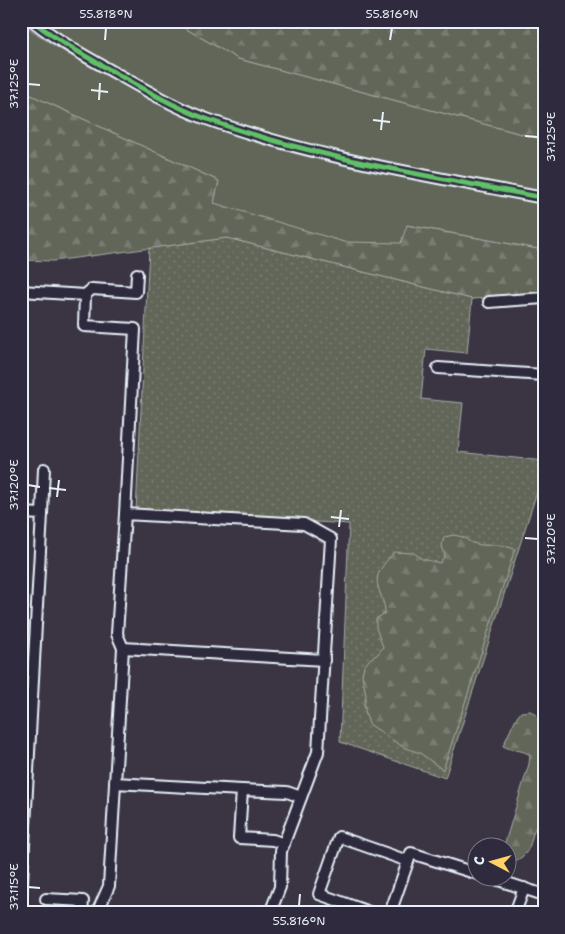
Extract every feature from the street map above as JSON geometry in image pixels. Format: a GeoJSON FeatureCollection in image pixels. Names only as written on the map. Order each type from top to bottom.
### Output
{"type":"FeatureCollection","features":[{"type":"Feature","properties":{"kind":"street"},"geometry":{"type":"LineString","coordinates":[[32,21],[106,68],[155,95],[204,117],[288,144],[361,163],[544,198]]}},
{"type":"Feature","properties":{"kind":"street"},"geometry":{"type":"LineString","coordinates":[[97,913],[109,886],[123,648],[117,634],[135,329],[84,326],[86,295],[92,289],[136,292],[137,274]]}},
{"type":"Feature","properties":{"kind":"street"},"geometry":{"type":"LineString","coordinates":[[21,291],[86,295]]}},
{"type":"Feature","properties":{"kind":"street"},"geometry":{"type":"LineString","coordinates":[[489,302],[544,298]]}},
{"type":"Feature","properties":{"kind":"street"},"geometry":{"type":"LineString","coordinates":[[438,368],[544,375]]}},
{"type":"Feature","properties":{"kind":"street"},"geometry":{"type":"LineString","coordinates":[[21,900],[44,469]]}},
{"type":"Feature","properties":{"kind":"street"},"geometry":{"type":"LineString","coordinates":[[21,513],[42,514]]}},
{"type":"Feature","properties":{"kind":"street"},"geometry":{"type":"LineString","coordinates":[[125,514],[304,524],[331,539],[318,752],[281,851],[280,887],[270,913]]}},
{"type":"Feature","properties":{"kind":"street"},"geometry":{"type":"LineString","coordinates":[[123,648],[324,660]]}},
{"type":"Feature","properties":{"kind":"street"},"geometry":{"type":"LineString","coordinates":[[21,695],[32,696]]}},
{"type":"Feature","properties":{"kind":"street"},"geometry":{"type":"LineString","coordinates":[[115,783],[287,792],[301,797]]}},
{"type":"Feature","properties":{"kind":"street"},"geometry":{"type":"LineString","coordinates":[[242,790],[239,838],[272,840],[284,844]]}},
{"type":"Feature","properties":{"kind":"street"},"geometry":{"type":"LineString","coordinates":[[372,913],[319,894],[339,837],[408,861]]}},
{"type":"Feature","properties":{"kind":"street"},"geometry":{"type":"LineString","coordinates":[[390,913],[411,853],[468,871]]}},
{"type":"Feature","properties":{"kind":"street"},"geometry":{"type":"LineString","coordinates":[[518,886],[544,895]]}},
{"type":"Feature","properties":{"kind":"street"},"geometry":{"type":"LineString","coordinates":[[515,913],[524,888]]}},
{"type":"Feature","properties":{"kind":"street"},"geometry":{"type":"LineString","coordinates":[[46,899],[83,901],[82,913]]}},
{"type":"Feature","properties":{"kind":"green space"},"geometry":{"type":"Polygon","coordinates":[[[42,21],[172,21],[238,59],[544,140],[544,193],[361,158],[206,113],[156,90],[89,53],[42,21]]]}},
{"type":"Feature","properties":{"kind":"green space"},"geometry":{"type":"Polygon","coordinates":[[[172,21],[544,21],[544,140],[238,59],[172,21]]]}},
{"type":"Feature","properties":{"kind":"green space"},"geometry":{"type":"Polygon","coordinates":[[[21,22],[64,52],[145,96],[191,117],[244,137],[371,170],[544,203],[544,250],[407,225],[401,243],[344,242],[214,203],[219,181],[31,95],[21,88],[21,22]]]}},
{"type":"Feature","properties":{"kind":"green space"},"geometry":{"type":"Polygon","coordinates":[[[21,88],[31,95],[219,181],[214,203],[406,225],[544,250],[544,294],[472,299],[227,238],[53,261],[21,260],[21,88]]]}},
{"type":"Feature","properties":{"kind":"green space"},"geometry":{"type":"Polygon","coordinates":[[[227,238],[472,299],[467,353],[426,349],[421,399],[463,403],[458,452],[544,461],[544,470],[445,778],[340,742],[349,524],[136,511],[149,248],[227,238]]]}},
{"type":"Feature","properties":{"kind":"green space"},"geometry":{"type":"Polygon","coordinates":[[[454,535],[463,537],[472,543],[500,545],[515,549],[443,770],[420,753],[403,747],[369,724],[364,705],[366,695],[362,675],[364,666],[383,647],[376,628],[376,619],[385,613],[377,581],[379,572],[394,552],[414,553],[422,559],[440,563],[445,555],[442,546],[444,537],[454,535]]]}},
{"type":"Feature","properties":{"kind":"green space"},"geometry":{"type":"Polygon","coordinates":[[[531,711],[538,717],[544,739],[544,818],[535,829],[529,848],[518,859],[518,836],[507,836],[530,755],[503,746],[515,720],[521,712],[531,711]]]}},
{"type":"Feature","properties":{"kind":"cycle path"},"geometry":{"type":"LineString","coordinates":[[33,21],[97,63],[182,109],[204,118],[245,132],[329,155],[415,174],[544,198]]}}]}
